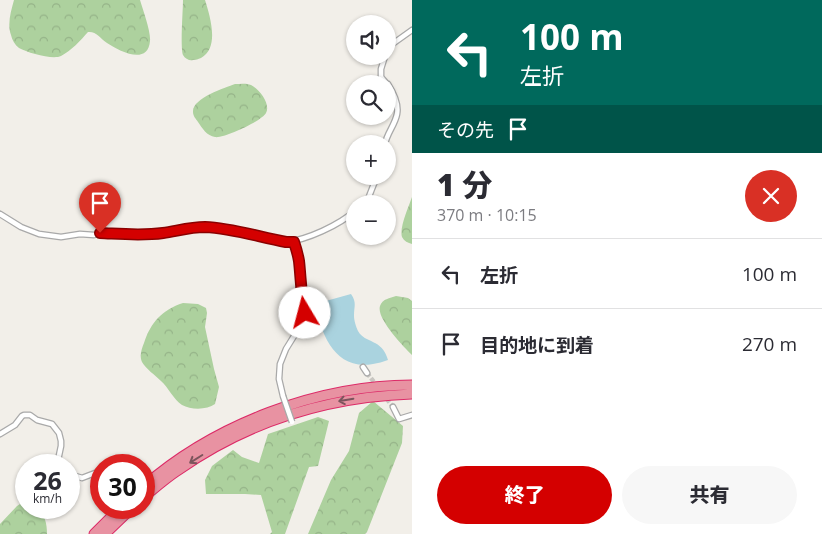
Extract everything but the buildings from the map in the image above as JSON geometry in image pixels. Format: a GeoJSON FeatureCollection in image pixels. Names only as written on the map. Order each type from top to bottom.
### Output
{"type":"FeatureCollection","features":[{"type":"Feature","properties":{"kind":"highway"},"geometry":{"type":"LineString","coordinates":[[155,478],[204,444],[233,428],[271,412],[294,404],[344,392],[387,386],[412,385]]}},
{"type":"Feature","properties":{"kind":"highway"},"geometry":{"type":"LineString","coordinates":[[155,488],[176,471],[206,452],[273,420],[299,411],[341,401],[370,396],[412,394]]}},
{"type":"Feature","properties":{"kind":"highway"},"geometry":{"type":"LineString","coordinates":[[94,534],[109,519]]}},
{"type":"Feature","properties":{"kind":"highway"},"geometry":{"type":"LineString","coordinates":[[105,534],[121,519]]}},
{"type":"Feature","properties":{"kind":"street"},"geometry":{"type":"LineString","coordinates":[[396,41],[412,30]]}},
{"type":"Feature","properties":{"kind":"street"},"geometry":{"type":"LineString","coordinates":[[396,101],[398,114],[396,118]]}},
{"type":"Feature","properties":{"kind":"street"},"geometry":{"type":"LineString","coordinates":[[0,214],[21,227],[39,234],[61,236],[94,235],[100,233],[136,236],[162,234],[193,227],[206,227],[236,231],[260,238],[286,242],[294,242],[334,225],[346,217]]}},
{"type":"Feature","properties":{"kind":"street"},"geometry":{"type":"LineString","coordinates":[[292,422],[278,379],[280,364],[286,349],[300,328],[305,313],[294,242]]}},
{"type":"Feature","properties":{"kind":"street"},"geometry":{"type":"LineString","coordinates":[[363,367],[367,373]]}},
{"type":"Feature","properties":{"kind":"street"},"geometry":{"type":"LineString","coordinates":[[393,407],[400,418],[412,414]]}},
{"type":"Feature","properties":{"kind":"street"},"geometry":{"type":"LineString","coordinates":[[0,434],[15,425],[24,415],[30,415],[37,420],[52,424],[59,433],[61,441],[59,454]]}},
{"type":"Feature","properties":{"kind":"green space"},"geometry":{"type":"Polygon","coordinates":[[[14,0],[140,0],[149,32],[150,41],[148,49],[139,55],[132,54],[118,50],[96,34],[88,32],[61,56],[47,57],[28,52],[19,48],[11,37],[9,22],[14,0]]]}},
{"type":"Feature","properties":{"kind":"green space"},"geometry":{"type":"Polygon","coordinates":[[[183,0],[205,0],[209,14],[212,31],[210,47],[207,53],[196,60],[185,58],[182,51],[183,0]]]}},
{"type":"Feature","properties":{"kind":"green space"},"geometry":{"type":"Polygon","coordinates":[[[235,84],[249,84],[254,87],[266,101],[266,113],[250,125],[234,132],[219,137],[212,136],[205,131],[195,117],[194,107],[210,94],[235,84]]]}},
{"type":"Feature","properties":{"kind":"green space"},"geometry":{"type":"Polygon","coordinates":[[[412,197],[412,244],[404,240],[401,233],[412,197]]]}},
{"type":"Feature","properties":{"kind":"green space"},"geometry":{"type":"Polygon","coordinates":[[[396,296],[408,298],[412,301],[412,355],[391,332],[380,311],[382,302],[396,296]]]}},
{"type":"Feature","properties":{"kind":"green space"},"geometry":{"type":"Polygon","coordinates":[[[183,303],[198,304],[206,308],[205,327],[219,387],[215,404],[208,407],[194,408],[182,405],[141,360],[142,347],[154,323],[163,313],[183,303]]]}},
{"type":"Feature","properties":{"kind":"green space"},"geometry":{"type":"Polygon","coordinates":[[[373,401],[403,426],[402,443],[367,532],[365,534],[308,534],[331,480],[349,451],[359,413],[373,401]]]}},
{"type":"Feature","properties":{"kind":"green space"},"geometry":{"type":"Polygon","coordinates":[[[318,417],[329,421],[318,466],[309,467],[285,534],[270,534],[272,532],[261,495],[206,494],[205,480],[212,466],[233,450],[242,457],[259,463],[268,434],[318,417]]]}},
{"type":"Feature","properties":{"kind":"green space"},"geometry":{"type":"Polygon","coordinates":[[[15,508],[15,519],[44,519],[47,534],[0,534],[0,524],[15,508]]]}},
{"type":"Feature","properties":{"kind":"water"},"geometry":{"type":"Polygon","coordinates":[[[351,294],[355,302],[354,318],[358,331],[365,338],[382,348],[388,360],[360,365],[349,362],[332,348],[326,338],[315,304],[351,294]]]}},
{"type":"Feature","properties":{"kind":"tunnel"},"geometry":{"type":"LineString","coordinates":[[367,373],[393,407]]}},
{"type":"Feature","properties":{"kind":"route"},"geometry":{"type":"LineString","coordinates":[[100,233],[136,236],[162,234],[193,227],[206,227],[242,232],[260,238],[294,242],[305,313]]}}]}
